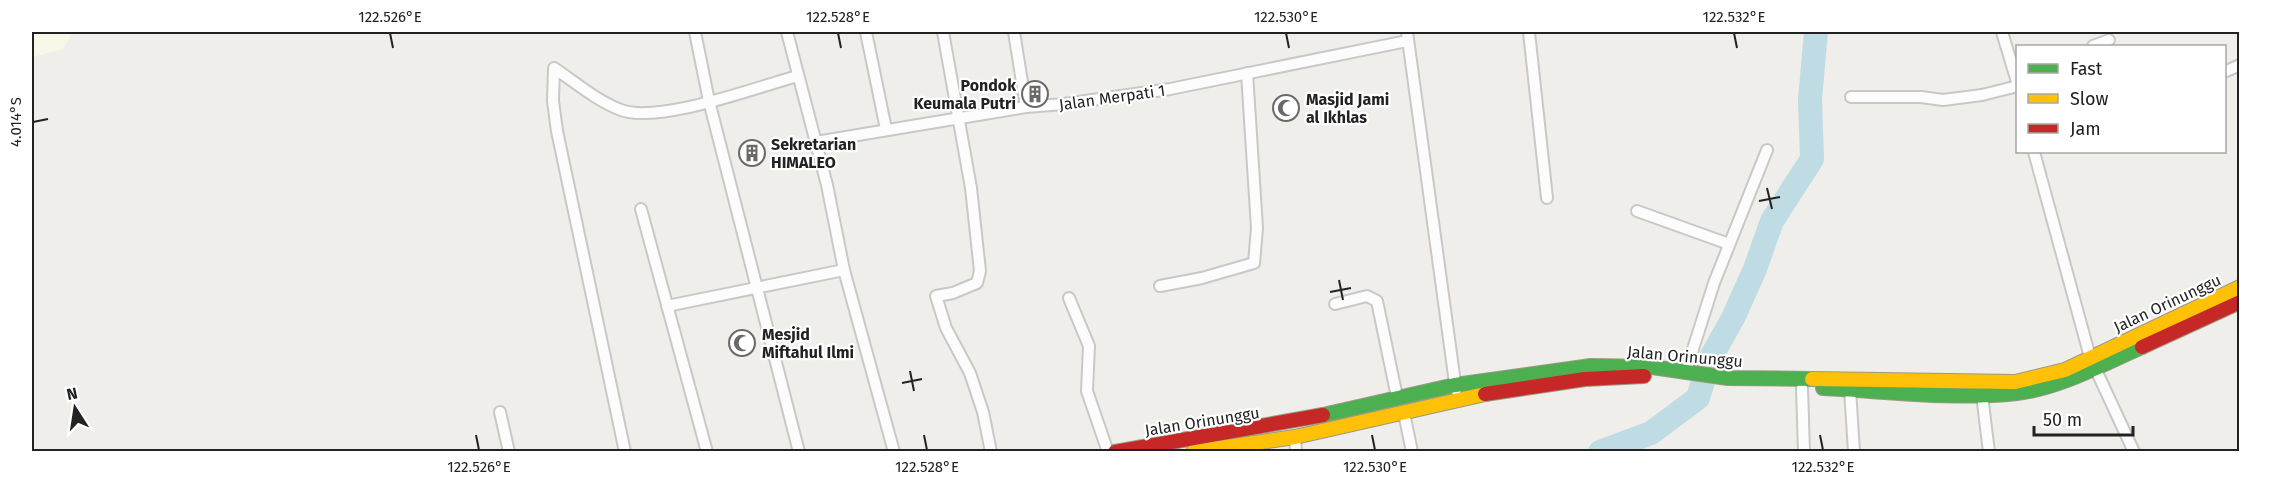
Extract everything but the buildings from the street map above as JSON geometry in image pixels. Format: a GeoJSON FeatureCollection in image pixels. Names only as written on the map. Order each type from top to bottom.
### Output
{"type":"FeatureCollection","features":[{"type":"Feature","properties":{"kind":"street"},"geometry":{"type":"LineString","coordinates":[[695,32],[709,101],[799,452]]}},
{"type":"Feature","properties":{"kind":"street"},"geometry":{"type":"LineString","coordinates":[[787,32],[816,142],[844,270],[894,452]]}},
{"type":"Feature","properties":{"kind":"street"},"geometry":{"type":"LineString","coordinates":[[866,32],[886,129]]}},
{"type":"Feature","properties":{"kind":"street"},"geometry":{"type":"LineString","coordinates":[[943,32],[974,207],[980,279],[971,287],[936,296],[946,328],[970,374],[991,452]]}},
{"type":"Feature","properties":{"kind":"street"},"geometry":{"type":"LineString","coordinates":[[1014,32],[1026,107]]}},
{"type":"Feature","properties":{"kind":"street"},"geometry":{"type":"LineString","coordinates":[[1529,32],[1547,198]]}},
{"type":"Feature","properties":{"kind":"street"},"geometry":{"type":"LineString","coordinates":[[2002,32],[2016,78]]}},
{"type":"Feature","properties":{"kind":"street"},"geometry":{"type":"LineString","coordinates":[[1407,36],[1458,399]]}},
{"type":"Feature","properties":{"kind":"street","name":"Jalan Merpati 1"},"geometry":{"type":"LineString","coordinates":[[816,142],[1026,107],[1113,98],[1247,73],[1407,36]]}},
{"type":"Feature","properties":{"kind":"street"},"geometry":{"type":"LineString","coordinates":[[2096,45],[2109,40]]}},
{"type":"Feature","properties":{"kind":"street"},"geometry":{"type":"LineString","coordinates":[[2226,71],[2240,65]]}},
{"type":"Feature","properties":{"kind":"street"},"geometry":{"type":"LineString","coordinates":[[626,452],[557,131],[553,101],[554,68],[609,104],[628,111],[662,111],[709,101],[798,76]]}},
{"type":"Feature","properties":{"kind":"street"},"geometry":{"type":"LineString","coordinates":[[1160,286],[1202,278],[1254,263],[1257,228],[1247,73]]}},
{"type":"Feature","properties":{"kind":"street"},"geometry":{"type":"LineString","coordinates":[[1851,97],[1921,97],[1943,100],[1982,95],[2016,81]]}},
{"type":"Feature","properties":{"kind":"street"},"geometry":{"type":"LineString","coordinates":[[1693,374],[1729,244],[1767,150]]}},
{"type":"Feature","properties":{"kind":"street"},"geometry":{"type":"LineString","coordinates":[[2038,153],[2093,363],[2134,452]]}},
{"type":"Feature","properties":{"kind":"street"},"geometry":{"type":"LineString","coordinates":[[641,209],[707,452]]}},
{"type":"Feature","properties":{"kind":"street"},"geometry":{"type":"LineString","coordinates":[[1637,211],[1729,244]]}},
{"type":"Feature","properties":{"kind":"street"},"geometry":{"type":"LineString","coordinates":[[667,306],[844,270]]}},
{"type":"Feature","properties":{"kind":"street","name":"Jalan Orinunggu"},"geometry":{"type":"LineString","coordinates":[[1115,452],[1290,423],[1455,385],[1592,366],[1693,374],[1727,381],[1802,388],[1982,395],[2018,393],[2044,387],[2240,287]]}},
{"type":"Feature","properties":{"kind":"street"},"geometry":{"type":"LineString","coordinates":[[1335,304],[1367,296],[1377,301],[1397,397]]}},
{"type":"Feature","properties":{"kind":"street"},"geometry":{"type":"LineString","coordinates":[[1069,298],[1089,346],[1087,391],[1108,452]]}},
{"type":"Feature","properties":{"kind":"street","name":"Jalan Orinunggu"},"geometry":{"type":"LineString","coordinates":[[1727,381],[1855,378],[1970,383],[2015,382],[2093,363],[2240,302]]}},
{"type":"Feature","properties":{"kind":"street","name":"Jalan Orinunggu"},"geometry":{"type":"LineString","coordinates":[[1193,452],[1295,437],[1458,399],[1585,379],[1693,374]]}},
{"type":"Feature","properties":{"kind":"street"},"geometry":{"type":"LineString","coordinates":[[1802,388],[1804,452]]}},
{"type":"Feature","properties":{"kind":"street"},"geometry":{"type":"LineString","coordinates":[[1850,389],[1854,452]]}},
{"type":"Feature","properties":{"kind":"street"},"geometry":{"type":"LineString","coordinates":[[1982,395],[1989,452]]}},
{"type":"Feature","properties":{"kind":"street"},"geometry":{"type":"LineString","coordinates":[[500,412],[509,452]]}},
{"type":"Feature","properties":{"kind":"street"},"geometry":{"type":"LineString","coordinates":[[1404,413],[1412,452]]}},
{"type":"Feature","properties":{"kind":"street"},"geometry":{"type":"LineString","coordinates":[[1295,437],[1296,452]]}},
{"type":"Feature","properties":{"kind":"shaded area"},"geometry":{"type":"Polygon","coordinates":[[[32,32],[73,32],[63,49],[32,57],[32,32]]]}},
{"type":"Feature","properties":{"kind":"waterway"},"geometry":{"type":"LineString","coordinates":[[1600,452],[1651,433],[1698,398],[1710,359],[1733,318],[1755,269],[1772,221],[1812,159],[1810,99],[1816,32]]}},
{"type":"Feature","properties":{"kind":"traffic: fast"},"geometry":{"type":"LineString","coordinates":[[1823,388],[1969,396],[2017,393],[2065,381],[2142,347]]}},
{"type":"Feature","properties":{"kind":"traffic: fast"},"geometry":{"type":"LineString","coordinates":[[1323,415],[1455,385],[1591,366],[1652,367],[1728,378],[1812,379]]}},
{"type":"Feature","properties":{"kind":"traffic: slow"},"geometry":{"type":"LineString","coordinates":[[1812,379],[2015,382],[2065,370],[2240,287]]}},
{"type":"Feature","properties":{"kind":"traffic: slow"},"geometry":{"type":"LineString","coordinates":[[1193,452],[1295,437],[1485,394]]}},
{"type":"Feature","properties":{"kind":"traffic: jam"},"geometry":{"type":"LineString","coordinates":[[2142,347],[2240,302]]}},
{"type":"Feature","properties":{"kind":"traffic: jam"},"geometry":{"type":"LineString","coordinates":[[1485,394],[1585,379],[1644,376]]}},
{"type":"Feature","properties":{"kind":"traffic: jam"},"geometry":{"type":"LineString","coordinates":[[1115,452],[1323,415]]}},
{"type":"Feature","properties":{"kind":"place","name":"Pondok Keumala Putri"},"geometry":{"type":"Point","coordinates":[1035,94]}},
{"type":"Feature","properties":{"kind":"place","name":"Masjid Jami al Ikhlas"},"geometry":{"type":"Point","coordinates":[1286,108]}},
{"type":"Feature","properties":{"kind":"place","name":"Sekretarian HIMALEO"},"geometry":{"type":"Point","coordinates":[752,153]}},
{"type":"Feature","properties":{"kind":"place","name":"Mesjid Miftahul Ilmi"},"geometry":{"type":"Point","coordinates":[742,343]}}]}
